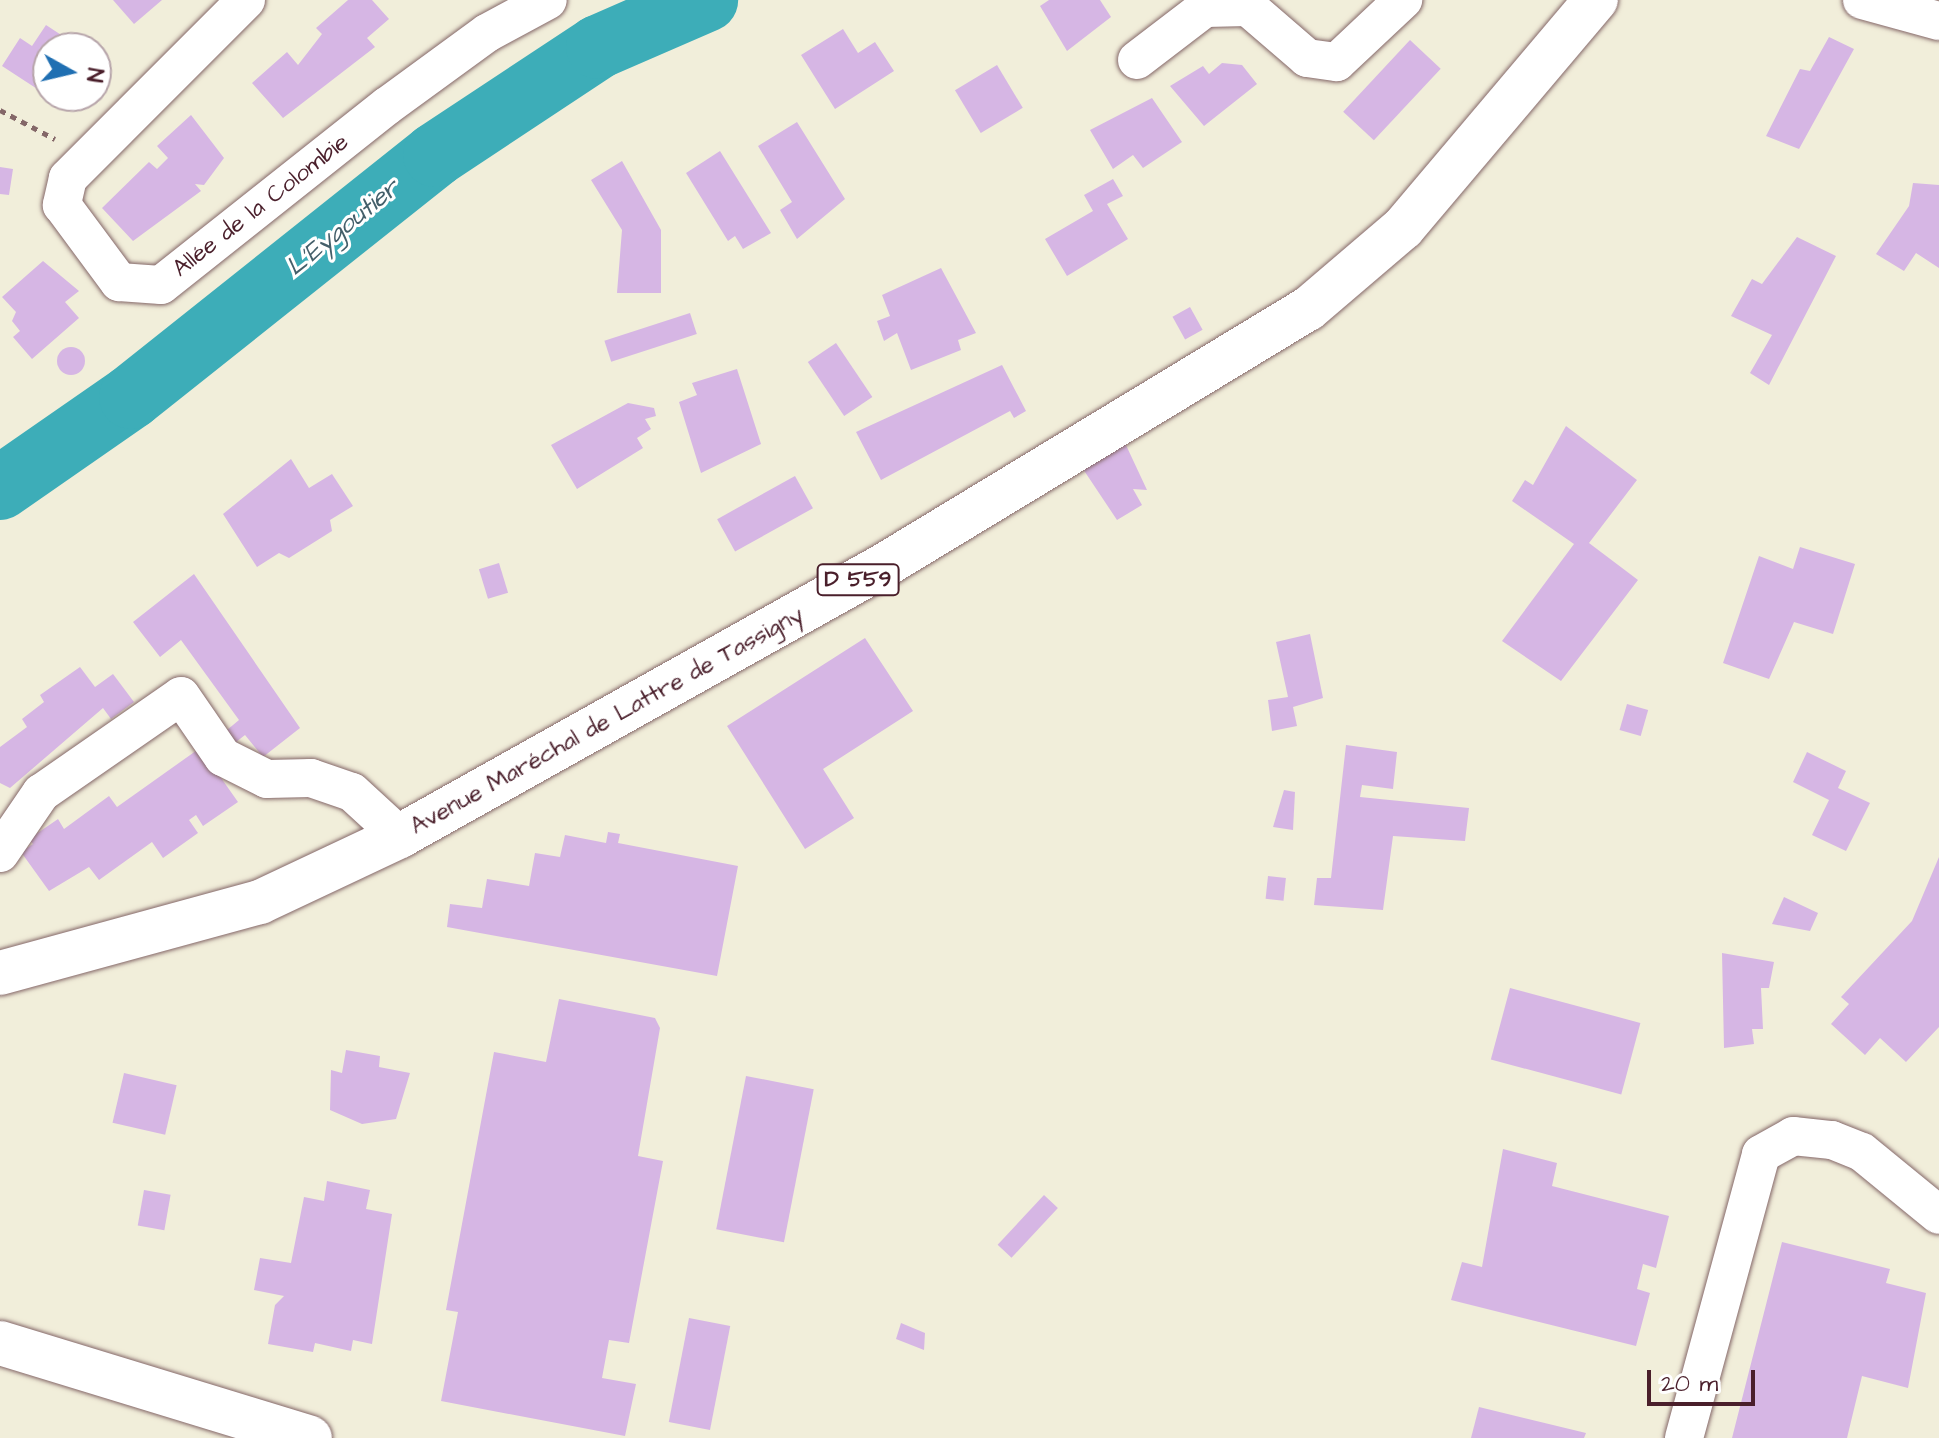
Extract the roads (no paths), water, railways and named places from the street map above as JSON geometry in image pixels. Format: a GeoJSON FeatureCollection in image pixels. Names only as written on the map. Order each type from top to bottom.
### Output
{"type":"FeatureCollection","features":[{"type":"Feature","properties":{"kind":"main road","name":"Avenue Maréchal de Lattre de Tassigny"},"geometry":{"type":"LineString","coordinates":[[0,973],[260,902],[400,836],[883,566],[1308,309],[1403,228],[1596,0]]}},
{"type":"Feature","properties":{"kind":"main road"},"geometry":{"type":"LineString","coordinates":[[0,1343],[310,1438]]}},
{"type":"Feature","properties":{"kind":"street","name":"Allée de la Colombie"},"geometry":{"type":"LineString","coordinates":[[246,0],[68,178],[62,205],[119,282],[161,285],[387,106],[487,33],[548,0]]}},
{"type":"Feature","properties":{"kind":"street"},"geometry":{"type":"LineString","coordinates":[[1137,60],[1205,8],[1248,7],[1307,58],[1337,62],[1403,0]]}},
{"type":"Feature","properties":{"kind":"street"},"geometry":{"type":"LineString","coordinates":[[1862,0],[1939,21]]}},
{"type":"Feature","properties":{"kind":"street"},"geometry":{"type":"LineString","coordinates":[[0,853],[41,793],[181,696],[223,757],[267,779],[311,778],[352,792],[400,836]]}},
{"type":"Feature","properties":{"kind":"street"},"geometry":{"type":"LineString","coordinates":[[1684,1438],[1761,1154],[1793,1136],[1832,1140],[1862,1152],[1939,1215]]}},
{"type":"Feature","properties":{"kind":"waterway","name":"L'Eygoutier"},"geometry":{"type":"LineString","coordinates":[[0,488],[131,397],[435,155],[598,47],[706,0]]}}]}
